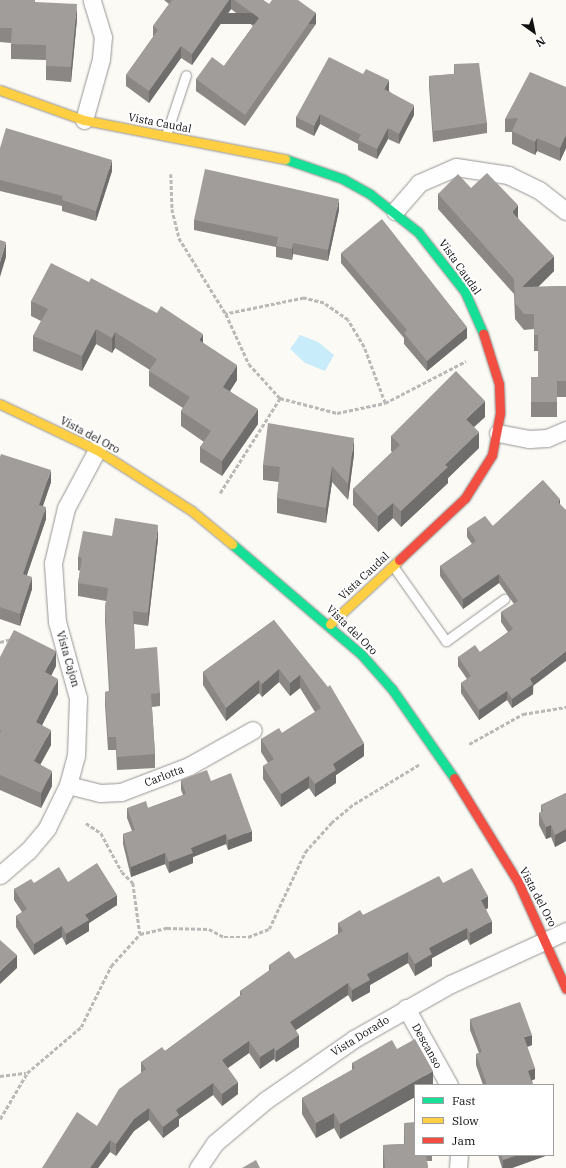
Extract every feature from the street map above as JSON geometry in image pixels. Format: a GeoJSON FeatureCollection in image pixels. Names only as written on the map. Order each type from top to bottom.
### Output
{"type":"FeatureCollection","features":[{"type":"Feature","properties":{"kind":"street"},"geometry":{"type":"LineString","coordinates":[[84,120],[101,59],[103,38],[92,0]]}},
{"type":"Feature","properties":{"kind":"street","name":"Vista Caudal"},"geometry":{"type":"LineString","coordinates":[[0,90],[84,120],[314,167],[370,194],[395,211],[439,254],[479,319],[499,384],[498,434],[479,481],[466,498],[330,624]]}},
{"type":"Feature","properties":{"kind":"street"},"geometry":{"type":"LineString","coordinates":[[395,211],[419,183],[456,167],[508,175],[539,190],[566,212]]}},
{"type":"Feature","properties":{"kind":"street","name":"Vista del Oro"},"geometry":{"type":"LineString","coordinates":[[0,404],[97,450],[192,511],[330,624],[392,690],[438,753],[518,882],[547,940],[566,989]]}},
{"type":"Feature","properties":{"kind":"street"},"geometry":{"type":"LineString","coordinates":[[498,434],[529,439],[566,430]]}},
{"type":"Feature","properties":{"kind":"street","name":"Vista Cajon"},"geometry":{"type":"LineString","coordinates":[[0,875],[28,851],[47,828],[68,785],[79,734],[78,698],[57,622],[53,563],[66,508],[97,450]]}},
{"type":"Feature","properties":{"kind":"street","name":"Carlotta"},"geometry":{"type":"LineString","coordinates":[[68,785],[100,793],[121,792],[189,766],[253,730]]}},
{"type":"Feature","properties":{"kind":"street","name":"Vista Dorado"},"geometry":{"type":"LineString","coordinates":[[198,1168],[215,1143],[266,1100],[406,1008],[566,931]]}},
{"type":"Feature","properties":{"kind":"street","name":"Descanso"},"geometry":{"type":"LineString","coordinates":[[406,1008],[448,1084]]}},
{"type":"Feature","properties":{"kind":"street"},"geometry":{"type":"LineString","coordinates":[[458,1168],[459,1156]]}},
{"type":"Feature","properties":{"kind":"lane"},"geometry":{"type":"LineString","coordinates":[[166,137],[186,75]]}},
{"type":"Feature","properties":{"kind":"lane"},"geometry":{"type":"LineString","coordinates":[[393,566],[446,641],[504,599]]}},
{"type":"Feature","properties":{"kind":"path"},"geometry":{"type":"LineString","coordinates":[[171,174],[172,209],[179,238],[226,314],[249,364],[280,398],[310,409],[337,413],[385,403],[466,360]]}},
{"type":"Feature","properties":{"kind":"path"},"geometry":{"type":"LineString","coordinates":[[226,314],[304,298],[324,303],[348,320],[364,347],[385,403]]}},
{"type":"Feature","properties":{"kind":"path"},"geometry":{"type":"LineString","coordinates":[[220,493],[280,398]]}},
{"type":"Feature","properties":{"kind":"path"},"geometry":{"type":"LineString","coordinates":[[0,642],[19,636]]}},
{"type":"Feature","properties":{"kind":"path"},"geometry":{"type":"LineString","coordinates":[[469,744],[523,714],[566,707]]}},
{"type":"Feature","properties":{"kind":"path"},"geometry":{"type":"LineString","coordinates":[[0,1119],[27,1073],[81,1027],[111,966],[140,934],[167,928],[209,930],[224,937],[248,937],[269,929],[305,852],[331,823],[354,804],[420,764]]}},
{"type":"Feature","properties":{"kind":"path"},"geometry":{"type":"LineString","coordinates":[[86,823],[101,833],[122,872],[133,883],[140,934]]}},
{"type":"Feature","properties":{"kind":"path"},"geometry":{"type":"LineString","coordinates":[[0,1076],[27,1073]]}},
{"type":"Feature","properties":{"kind":"water"},"geometry":{"type":"Polygon","coordinates":[[[300,335],[318,342],[334,355],[325,371],[305,363],[290,349],[300,335]]]}},
{"type":"Feature","properties":{"kind":"building"},"geometry":{"type":"Polygon","coordinates":[[[0,0],[35,0],[35,2],[77,4],[71,67],[46,66],[46,45],[11,44],[12,28],[0,28],[0,0]]]}},
{"type":"Feature","properties":{"kind":"building"},"geometry":{"type":"Polygon","coordinates":[[[172,0],[229,0],[192,54],[181,46],[149,91],[126,75],[158,30],[153,26],[172,0]]]}},
{"type":"Feature","properties":{"kind":"building"},"geometry":{"type":"Polygon","coordinates":[[[234,0],[263,0],[269,4],[272,0],[298,0],[316,13],[245,115],[196,79],[212,57],[224,66],[259,18],[234,0]]]}},
{"type":"Feature","properties":{"kind":"building"},"geometry":{"type":"Polygon","coordinates":[[[329,57],[363,74],[366,69],[389,80],[384,89],[414,105],[399,134],[388,128],[377,149],[358,140],[361,135],[320,114],[314,126],[296,117],[329,57]]]}},
{"type":"Feature","properties":{"kind":"building"},"geometry":{"type":"Polygon","coordinates":[[[479,63],[487,123],[433,131],[429,76],[455,74],[454,64],[479,63]]]}},
{"type":"Feature","properties":{"kind":"building"},"geometry":{"type":"Polygon","coordinates":[[[530,72],[566,87],[566,135],[560,148],[537,138],[535,142],[512,131],[518,118],[505,119],[530,72]]]}},
{"type":"Feature","properties":{"kind":"building"},"geometry":{"type":"Polygon","coordinates":[[[6,128],[112,160],[96,211],[62,200],[63,196],[0,180],[0,148],[6,128]]]}},
{"type":"Feature","properties":{"kind":"building"},"geometry":{"type":"Polygon","coordinates":[[[205,169],[339,199],[328,250],[293,243],[292,249],[276,246],[278,237],[194,220],[205,169]]]}},
{"type":"Feature","properties":{"kind":"building"},"geometry":{"type":"Polygon","coordinates":[[[487,173],[518,205],[512,212],[554,256],[522,287],[566,286],[566,381],[557,381],[557,402],[531,402],[531,377],[538,377],[538,335],[534,335],[534,314],[524,314],[515,303],[514,279],[438,194],[458,174],[471,188],[487,173]]]}},
{"type":"Feature","properties":{"kind":"building"},"geometry":{"type":"Polygon","coordinates":[[[382,219],[467,327],[427,361],[404,333],[407,330],[341,253],[382,219]]]}},
{"type":"Feature","properties":{"kind":"building"},"geometry":{"type":"Polygon","coordinates":[[[0,240],[6,242],[0,262],[0,240]]]}},
{"type":"Feature","properties":{"kind":"building"},"geometry":{"type":"Polygon","coordinates":[[[51,263],[89,282],[91,278],[157,313],[161,306],[203,334],[199,340],[237,365],[223,387],[258,409],[222,461],[200,447],[211,431],[181,411],[190,397],[149,371],[157,359],[115,332],[112,338],[96,329],[82,356],[33,336],[48,309],[31,301],[51,263]]]}},
{"type":"Feature","properties":{"kind":"building"},"geometry":{"type":"Polygon","coordinates":[[[456,371],[485,401],[466,419],[479,432],[445,465],[448,467],[401,511],[393,503],[378,516],[353,489],[400,445],[391,436],[456,371]]]}},
{"type":"Feature","properties":{"kind":"building"},"geometry":{"type":"Polygon","coordinates":[[[268,423],[354,438],[348,484],[332,466],[326,508],[277,498],[280,467],[263,465],[268,423]]]}},
{"type":"Feature","properties":{"kind":"building"},"geometry":{"type":"Polygon","coordinates":[[[1,454],[51,470],[39,505],[46,507],[23,574],[32,577],[20,614],[0,607],[1,454]]]}},
{"type":"Feature","properties":{"kind":"building"},"geometry":{"type":"Polygon","coordinates":[[[543,480],[560,499],[558,502],[566,510],[566,651],[530,679],[533,684],[512,699],[507,691],[479,710],[461,683],[471,676],[458,657],[475,645],[480,652],[513,629],[501,612],[518,601],[499,574],[463,599],[440,566],[476,541],[467,528],[485,516],[493,526],[543,480]]]}},
{"type":"Feature","properties":{"kind":"building"},"geometry":{"type":"Polygon","coordinates":[[[115,518],[158,525],[148,613],[133,611],[135,649],[157,647],[160,693],[151,694],[155,754],[117,757],[116,737],[108,737],[105,692],[110,691],[105,608],[108,588],[78,583],[82,558],[78,557],[83,531],[112,536],[115,518]]]}},
{"type":"Feature","properties":{"kind":"building"},"geometry":{"type":"Polygon","coordinates":[[[274,620],[328,687],[330,685],[364,743],[333,764],[336,770],[315,784],[309,776],[281,794],[263,766],[274,759],[261,739],[279,728],[282,733],[321,708],[300,675],[290,683],[279,669],[262,684],[259,680],[226,708],[203,672],[274,620]]]}},
{"type":"Feature","properties":{"kind":"building"},"geometry":{"type":"Polygon","coordinates":[[[14,630],[56,651],[45,672],[58,679],[36,722],[51,730],[34,761],[52,771],[41,793],[0,775],[0,657],[14,630]]]}},
{"type":"Feature","properties":{"kind":"building"},"geometry":{"type":"Polygon","coordinates":[[[207,770],[211,781],[231,773],[252,831],[228,840],[226,834],[191,848],[193,853],[169,862],[165,853],[131,867],[123,834],[135,830],[127,808],[146,801],[148,808],[186,794],[181,780],[207,770]]]}},
{"type":"Feature","properties":{"kind":"building"},"geometry":{"type":"Polygon","coordinates":[[[566,793],[566,829],[555,835],[551,825],[546,827],[539,813],[543,811],[541,805],[566,793]]]}},
{"type":"Feature","properties":{"kind":"building"},"geometry":{"type":"Polygon","coordinates":[[[97,863],[117,895],[85,915],[89,920],[66,934],[62,926],[34,944],[16,916],[27,909],[14,889],[31,879],[34,883],[59,867],[68,882],[97,863]]]}},
{"type":"Feature","properties":{"kind":"building"},"geometry":{"type":"Polygon","coordinates":[[[472,868],[488,896],[481,900],[492,921],[470,933],[467,928],[429,948],[432,954],[415,964],[408,952],[367,974],[370,980],[352,990],[348,983],[290,1022],[299,1035],[276,1051],[274,1048],[260,1057],[249,1041],[222,1060],[238,1082],[222,1094],[213,1083],[176,1110],[179,1115],[163,1127],[149,1108],[134,1119],[116,1144],[110,1140],[90,1168],[42,1168],[77,1112],[97,1126],[119,1089],[146,1069],[141,1062],[162,1047],[165,1051],[242,994],[240,991],[271,969],[269,965],[289,951],[295,959],[343,931],[338,923],[360,910],[363,915],[439,876],[443,883],[472,868]]]}},
{"type":"Feature","properties":{"kind":"building"},"geometry":{"type":"Polygon","coordinates":[[[0,940],[17,955],[0,971],[0,940]]]}},
{"type":"Feature","properties":{"kind":"building"},"geometry":{"type":"Polygon","coordinates":[[[520,1002],[532,1035],[524,1037],[535,1068],[528,1071],[533,1084],[487,1084],[476,1054],[482,1052],[470,1019],[520,1002]]]}},
{"type":"Feature","properties":{"kind":"building"},"geometry":{"type":"Polygon","coordinates":[[[415,1039],[433,1071],[340,1124],[334,1113],[316,1123],[302,1098],[355,1068],[352,1063],[392,1040],[397,1049],[415,1039]]]}},
{"type":"Feature","properties":{"kind":"building"},"geometry":{"type":"Polygon","coordinates":[[[414,1122],[414,1156],[426,1156],[428,1168],[385,1168],[383,1145],[405,1144],[404,1123],[414,1122]]]}},
{"type":"Feature","properties":{"kind":"building"},"geometry":{"type":"Polygon","coordinates":[[[501,1156],[515,1156],[503,1160],[501,1156]]]}},
{"type":"Feature","properties":{"kind":"building"},"geometry":{"type":"Polygon","coordinates":[[[256,1160],[260,1168],[242,1168],[256,1160]]]}},
{"type":"Feature","properties":{"kind":"traffic: fast"},"geometry":{"type":"LineString","coordinates":[[285,159],[343,179],[370,194],[418,232],[465,292],[483,333]]}},
{"type":"Feature","properties":{"kind":"traffic: fast"},"geometry":{"type":"LineString","coordinates":[[232,544],[361,654],[392,689],[454,778]]}},
{"type":"Feature","properties":{"kind":"traffic: slow"},"geometry":{"type":"LineString","coordinates":[[0,90],[84,120],[285,159]]}},
{"type":"Feature","properties":{"kind":"traffic: slow"},"geometry":{"type":"LineString","coordinates":[[0,404],[97,450],[192,511],[232,544]]}},
{"type":"Feature","properties":{"kind":"traffic: slow"},"geometry":{"type":"LineString","coordinates":[[330,624],[399,560]]}},
{"type":"Feature","properties":{"kind":"traffic: jam"},"geometry":{"type":"LineString","coordinates":[[399,560],[465,498],[492,455],[500,413],[499,384],[483,333]]}},
{"type":"Feature","properties":{"kind":"traffic: jam"},"geometry":{"type":"LineString","coordinates":[[454,778],[518,882],[566,989]]}}]}
